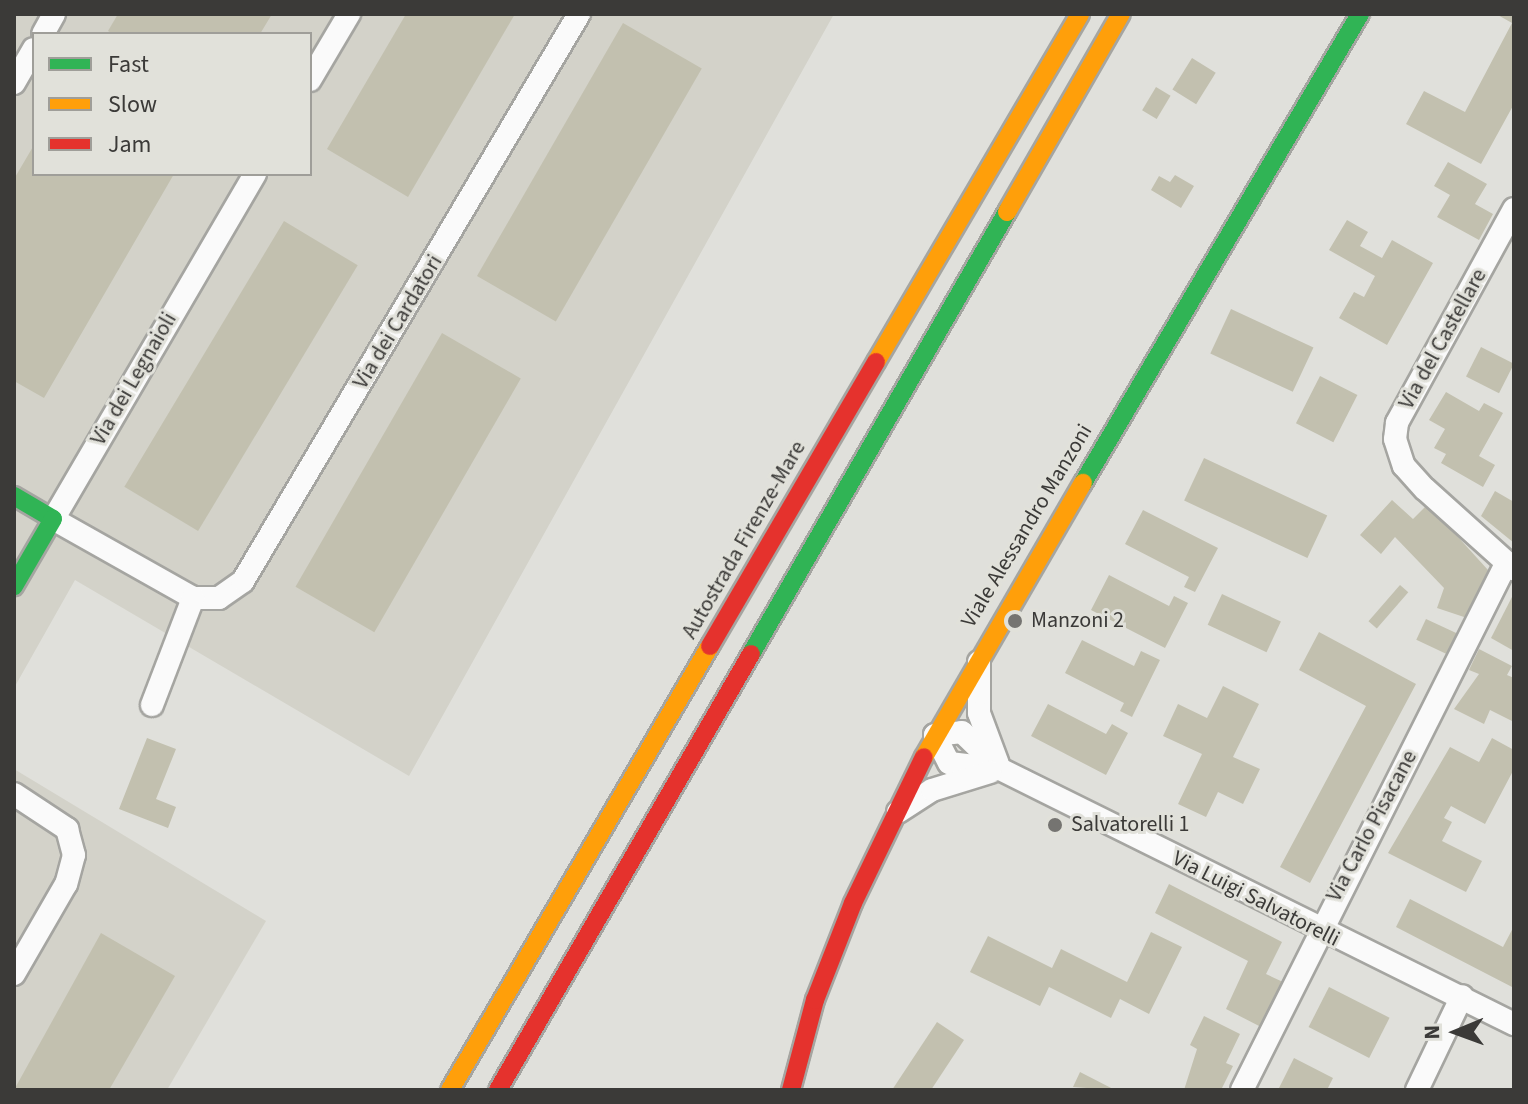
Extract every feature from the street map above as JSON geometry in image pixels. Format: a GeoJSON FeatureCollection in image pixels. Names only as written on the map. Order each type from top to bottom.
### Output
{"type":"FeatureCollection","features":[{"type":"Feature","properties":{"kind":"main road","name":"Autostrada Firenze-Mare"},"geometry":{"type":"LineString","coordinates":[[450,1090],[1080,14]]}},
{"type":"Feature","properties":{"kind":"main road"},"geometry":{"type":"LineString","coordinates":[[498,1090],[1121,14]]}},
{"type":"Feature","properties":{"kind":"main road","name":"Viale Alessandro Manzoni"},"geometry":{"type":"LineString","coordinates":[[791,1090],[815,1000],[893,814],[979,652],[1360,14]]}},
{"type":"Feature","properties":{"kind":"main road"},"geometry":{"type":"LineString","coordinates":[[14,496],[53,519]]}},
{"type":"Feature","properties":{"kind":"main road","name":"Via dei Legnaioli"},"geometry":{"type":"LineString","coordinates":[[14,586],[53,519]]}},
{"type":"Feature","properties":{"kind":"street"},"geometry":{"type":"LineString","coordinates":[[44,32],[54,14]]}},
{"type":"Feature","properties":{"kind":"street"},"geometry":{"type":"LineString","coordinates":[[312,77],[349,14]]}},
{"type":"Feature","properties":{"kind":"street","name":"Via dei Cardatori"},"geometry":{"type":"LineString","coordinates":[[193,598],[219,598],[243,581],[579,14]]}},
{"type":"Feature","properties":{"kind":"street"},"geometry":{"type":"LineString","coordinates":[[14,83],[32,52]]}},
{"type":"Feature","properties":{"kind":"street","name":"Via dei Legnaioli"},"geometry":{"type":"LineString","coordinates":[[53,519],[254,176]]}},
{"type":"Feature","properties":{"kind":"street","name":"Via del Castellare"},"geometry":{"type":"LineString","coordinates":[[1510,567],[1404,466],[1395,439],[1403,410],[1514,209]]}},
{"type":"Feature","properties":{"kind":"street"},"geometry":{"type":"LineString","coordinates":[[53,519],[193,598],[152,705]]}},
{"type":"Feature","properties":{"kind":"street","name":"Via Carlo Pisacane"},"geometry":{"type":"LineString","coordinates":[[1242,1090],[1317,931],[1510,567]]}},
{"type":"Feature","properties":{"kind":"street"},"geometry":{"type":"LineString","coordinates":[[893,814],[932,790],[1000,769],[979,713],[979,652]]}},
{"type":"Feature","properties":{"kind":"street","name":"Via Luigi Salvatorelli"},"geometry":{"type":"LineString","coordinates":[[935,735],[962,732],[1000,769],[1317,931],[1462,996],[1514,1024]]}},
{"type":"Feature","properties":{"kind":"street"},"geometry":{"type":"LineString","coordinates":[[14,794],[67,829],[74,855],[66,884],[14,974]]}},
{"type":"Feature","properties":{"kind":"street"},"geometry":{"type":"LineString","coordinates":[[1417,1090],[1462,996]]}},
{"type":"Feature","properties":{"kind":"shaded area"},"geometry":{"type":"Polygon","coordinates":[[[14,14],[834,14],[409,776],[75,580],[14,688],[14,14]]]}},
{"type":"Feature","properties":{"kind":"shaded area"},"geometry":{"type":"Polygon","coordinates":[[[14,769],[266,921],[167,1090],[14,1090],[14,769]]]}},
{"type":"Feature","properties":{"kind":"building"},"geometry":{"type":"Polygon","coordinates":[[[118,14],[272,14],[261,32],[108,31],[118,14]]]}},
{"type":"Feature","properties":{"kind":"building"},"geometry":{"type":"Polygon","coordinates":[[[406,14],[515,14],[408,197],[327,149],[406,14]]]}},
{"type":"Feature","properties":{"kind":"building"},"geometry":{"type":"Polygon","coordinates":[[[1496,14],[1514,14],[1514,104],[1481,164],[1406,124],[1424,91],[1465,112],[1512,23],[1496,14]]]}},
{"type":"Feature","properties":{"kind":"building"},"geometry":{"type":"Polygon","coordinates":[[[623,23],[702,68],[556,321],[477,276],[623,23]]]}},
{"type":"Feature","properties":{"kind":"building"},"geometry":{"type":"Polygon","coordinates":[[[1192,58],[1216,73],[1196,104],[1172,89],[1192,58]]]}},
{"type":"Feature","properties":{"kind":"building"},"geometry":{"type":"Polygon","coordinates":[[[1156,87],[1171,96],[1157,119],[1142,110],[1156,87]]]}},
{"type":"Feature","properties":{"kind":"building"},"geometry":{"type":"Polygon","coordinates":[[[32,148],[32,176],[173,176],[44,398],[14,381],[14,179],[32,148]]]}},
{"type":"Feature","properties":{"kind":"building"},"geometry":{"type":"Polygon","coordinates":[[[1448,162],[1487,184],[1475,204],[1493,214],[1479,240],[1437,217],[1450,195],[1434,186],[1448,162]]]}},
{"type":"Feature","properties":{"kind":"building"},"geometry":{"type":"Polygon","coordinates":[[[1175,175],[1194,186],[1181,208],[1151,190],[1159,176],[1170,182],[1175,175]]]}},
{"type":"Feature","properties":{"kind":"building"},"geometry":{"type":"Polygon","coordinates":[[[1347,220],[1368,232],[1360,246],[1382,258],[1392,240],[1433,263],[1387,345],[1339,318],[1354,292],[1364,297],[1375,276],[1329,250],[1347,220]]]}},
{"type":"Feature","properties":{"kind":"building"},"geometry":{"type":"Polygon","coordinates":[[[284,221],[358,265],[198,531],[124,487],[284,221]]]}},
{"type":"Feature","properties":{"kind":"building"},"geometry":{"type":"Polygon","coordinates":[[[1231,309],[1313,347],[1293,392],[1210,353],[1231,309]]]}},
{"type":"Feature","properties":{"kind":"building"},"geometry":{"type":"Polygon","coordinates":[[[442,333],[521,378],[374,632],[296,587],[442,333]]]}},
{"type":"Feature","properties":{"kind":"building"},"geometry":{"type":"Polygon","coordinates":[[[1481,347],[1514,364],[1499,393],[1466,376],[1481,347]]]}},
{"type":"Feature","properties":{"kind":"building"},"geometry":{"type":"Polygon","coordinates":[[[1320,376],[1357,395],[1333,442],[1296,423],[1320,376]]]}},
{"type":"Feature","properties":{"kind":"building"},"geometry":{"type":"Polygon","coordinates":[[[1446,392],[1479,411],[1484,403],[1503,413],[1479,456],[1495,465],[1483,487],[1441,463],[1446,454],[1434,448],[1445,429],[1429,420],[1446,392]]]}},
{"type":"Feature","properties":{"kind":"building"},"geometry":{"type":"Polygon","coordinates":[[[1204,458],[1327,515],[1307,558],[1184,501],[1204,458]]]}},
{"type":"Feature","properties":{"kind":"building"},"geometry":{"type":"Polygon","coordinates":[[[1495,491],[1514,502],[1514,543],[1481,516],[1495,491]]]}},
{"type":"Feature","properties":{"kind":"building"},"geometry":{"type":"Polygon","coordinates":[[[1392,500],[1413,519],[1428,504],[1488,570],[1467,618],[1437,608],[1444,588],[1395,537],[1381,554],[1360,535],[1392,500]]]}},
{"type":"Feature","properties":{"kind":"building"},"geometry":{"type":"Polygon","coordinates":[[[1143,510],[1218,548],[1195,592],[1184,587],[1189,577],[1125,544],[1143,510]]]}},
{"type":"Feature","properties":{"kind":"building"},"geometry":{"type":"Polygon","coordinates":[[[1109,575],[1169,606],[1174,596],[1188,603],[1165,648],[1091,610],[1109,575]]]}},
{"type":"Feature","properties":{"kind":"building"},"geometry":{"type":"Polygon","coordinates":[[[1400,585],[1408,592],[1377,628],[1369,621],[1400,585]]]}},
{"type":"Feature","properties":{"kind":"building"},"geometry":{"type":"Polygon","coordinates":[[[1514,593],[1514,651],[1491,638],[1514,593]]]}},
{"type":"Feature","properties":{"kind":"building"},"geometry":{"type":"Polygon","coordinates":[[[1222,594],[1281,621],[1267,652],[1208,625],[1222,594]]]}},
{"type":"Feature","properties":{"kind":"building"},"geometry":{"type":"Polygon","coordinates":[[[1426,619],[1463,636],[1453,657],[1416,640],[1426,619]]]}},
{"type":"Feature","properties":{"kind":"building"},"geometry":{"type":"Polygon","coordinates":[[[1319,632],[1416,684],[1310,883],[1280,867],[1366,706],[1299,670],[1319,632]]]}},
{"type":"Feature","properties":{"kind":"building"},"geometry":{"type":"Polygon","coordinates":[[[1082,640],[1134,666],[1141,651],[1160,660],[1132,717],[1120,711],[1124,703],[1065,673],[1082,640]]]}},
{"type":"Feature","properties":{"kind":"building"},"geometry":{"type":"Polygon","coordinates":[[[1479,649],[1512,666],[1507,675],[1514,678],[1514,722],[1490,710],[1484,724],[1454,709],[1479,674],[1469,670],[1479,649]]]}},
{"type":"Feature","properties":{"kind":"building"},"geometry":{"type":"Polygon","coordinates":[[[1223,686],[1259,704],[1233,757],[1260,769],[1243,804],[1218,792],[1206,817],[1178,804],[1202,754],[1163,736],[1178,704],[1207,718],[1223,686]]]}},
{"type":"Feature","properties":{"kind":"building"},"geometry":{"type":"Polygon","coordinates":[[[1048,704],[1106,734],[1112,724],[1128,733],[1106,775],[1031,736],[1048,704]]]}},
{"type":"Feature","properties":{"kind":"building"},"geometry":{"type":"Polygon","coordinates":[[[147,738],[176,749],[156,799],[176,807],[168,828],[119,809],[147,738]]]}},
{"type":"Feature","properties":{"kind":"building"},"geometry":{"type":"Polygon","coordinates":[[[1492,738],[1514,750],[1514,769],[1485,824],[1451,806],[1444,818],[1452,822],[1442,841],[1482,861],[1466,892],[1388,853],[1450,747],[1479,762],[1492,738]]]}},
{"type":"Feature","properties":{"kind":"building"},"geometry":{"type":"Polygon","coordinates":[[[1169,884],[1282,942],[1266,974],[1283,982],[1261,1027],[1226,1009],[1248,961],[1155,913],[1169,884]]]}},
{"type":"Feature","properties":{"kind":"building"},"geometry":{"type":"Polygon","coordinates":[[[1410,899],[1503,947],[1514,926],[1514,988],[1396,927],[1410,899]]]}},
{"type":"Feature","properties":{"kind":"building"},"geometry":{"type":"Polygon","coordinates":[[[1151,932],[1182,947],[1149,1014],[1120,999],[1111,1018],[1049,987],[1040,1006],[970,972],[988,936],[1052,968],[1061,949],[1127,982],[1151,932]]]}},
{"type":"Feature","properties":{"kind":"building"},"geometry":{"type":"Polygon","coordinates":[[[101,933],[175,976],[109,1090],[14,1090],[101,933]]]}},
{"type":"Feature","properties":{"kind":"building"},"geometry":{"type":"Polygon","coordinates":[[[1329,987],[1390,1018],[1369,1058],[1309,1027],[1329,987]]]}},
{"type":"Feature","properties":{"kind":"building"},"geometry":{"type":"Polygon","coordinates":[[[1204,1016],[1240,1034],[1226,1063],[1233,1066],[1221,1090],[1184,1090],[1197,1049],[1190,1045],[1204,1016]]]}},
{"type":"Feature","properties":{"kind":"building"},"geometry":{"type":"Polygon","coordinates":[[[937,1022],[964,1040],[931,1090],[892,1090],[937,1022]]]}},
{"type":"Feature","properties":{"kind":"building"},"geometry":{"type":"Polygon","coordinates":[[[1294,1058],[1333,1078],[1327,1090],[1278,1090],[1294,1058]]]}},
{"type":"Feature","properties":{"kind":"building"},"geometry":{"type":"Polygon","coordinates":[[[1080,1072],[1115,1090],[1073,1087],[1080,1072]]]}},
{"type":"Feature","properties":{"kind":"traffic: fast"},"geometry":{"type":"LineString","coordinates":[[1083,483],[1360,14]]}},
{"type":"Feature","properties":{"kind":"traffic: fast"},"geometry":{"type":"LineString","coordinates":[[751,654],[1007,212]]}},
{"type":"Feature","properties":{"kind":"traffic: fast"},"geometry":{"type":"LineString","coordinates":[[14,496],[53,519],[14,586]]}},
{"type":"Feature","properties":{"kind":"traffic: slow"},"geometry":{"type":"LineString","coordinates":[[876,362],[1080,14]]}},
{"type":"Feature","properties":{"kind":"traffic: slow"},"geometry":{"type":"LineString","coordinates":[[1007,212],[1121,14]]}},
{"type":"Feature","properties":{"kind":"traffic: slow"},"geometry":{"type":"LineString","coordinates":[[924,757],[1083,483]]}},
{"type":"Feature","properties":{"kind":"traffic: slow"},"geometry":{"type":"LineString","coordinates":[[450,1090],[710,646]]}},
{"type":"Feature","properties":{"kind":"traffic: jam"},"geometry":{"type":"LineString","coordinates":[[710,646],[876,362]]}},
{"type":"Feature","properties":{"kind":"traffic: jam"},"geometry":{"type":"LineString","coordinates":[[498,1090],[751,654]]}},
{"type":"Feature","properties":{"kind":"traffic: jam"},"geometry":{"type":"LineString","coordinates":[[791,1090],[815,1000],[853,903],[924,757]]}},
{"type":"Feature","properties":{"kind":"place","name":"Manzoni 2"},"geometry":{"type":"Point","coordinates":[1015,621]}},
{"type":"Feature","properties":{"kind":"place","name":"Salvatorelli 1"},"geometry":{"type":"Point","coordinates":[1055,825]}}]}
